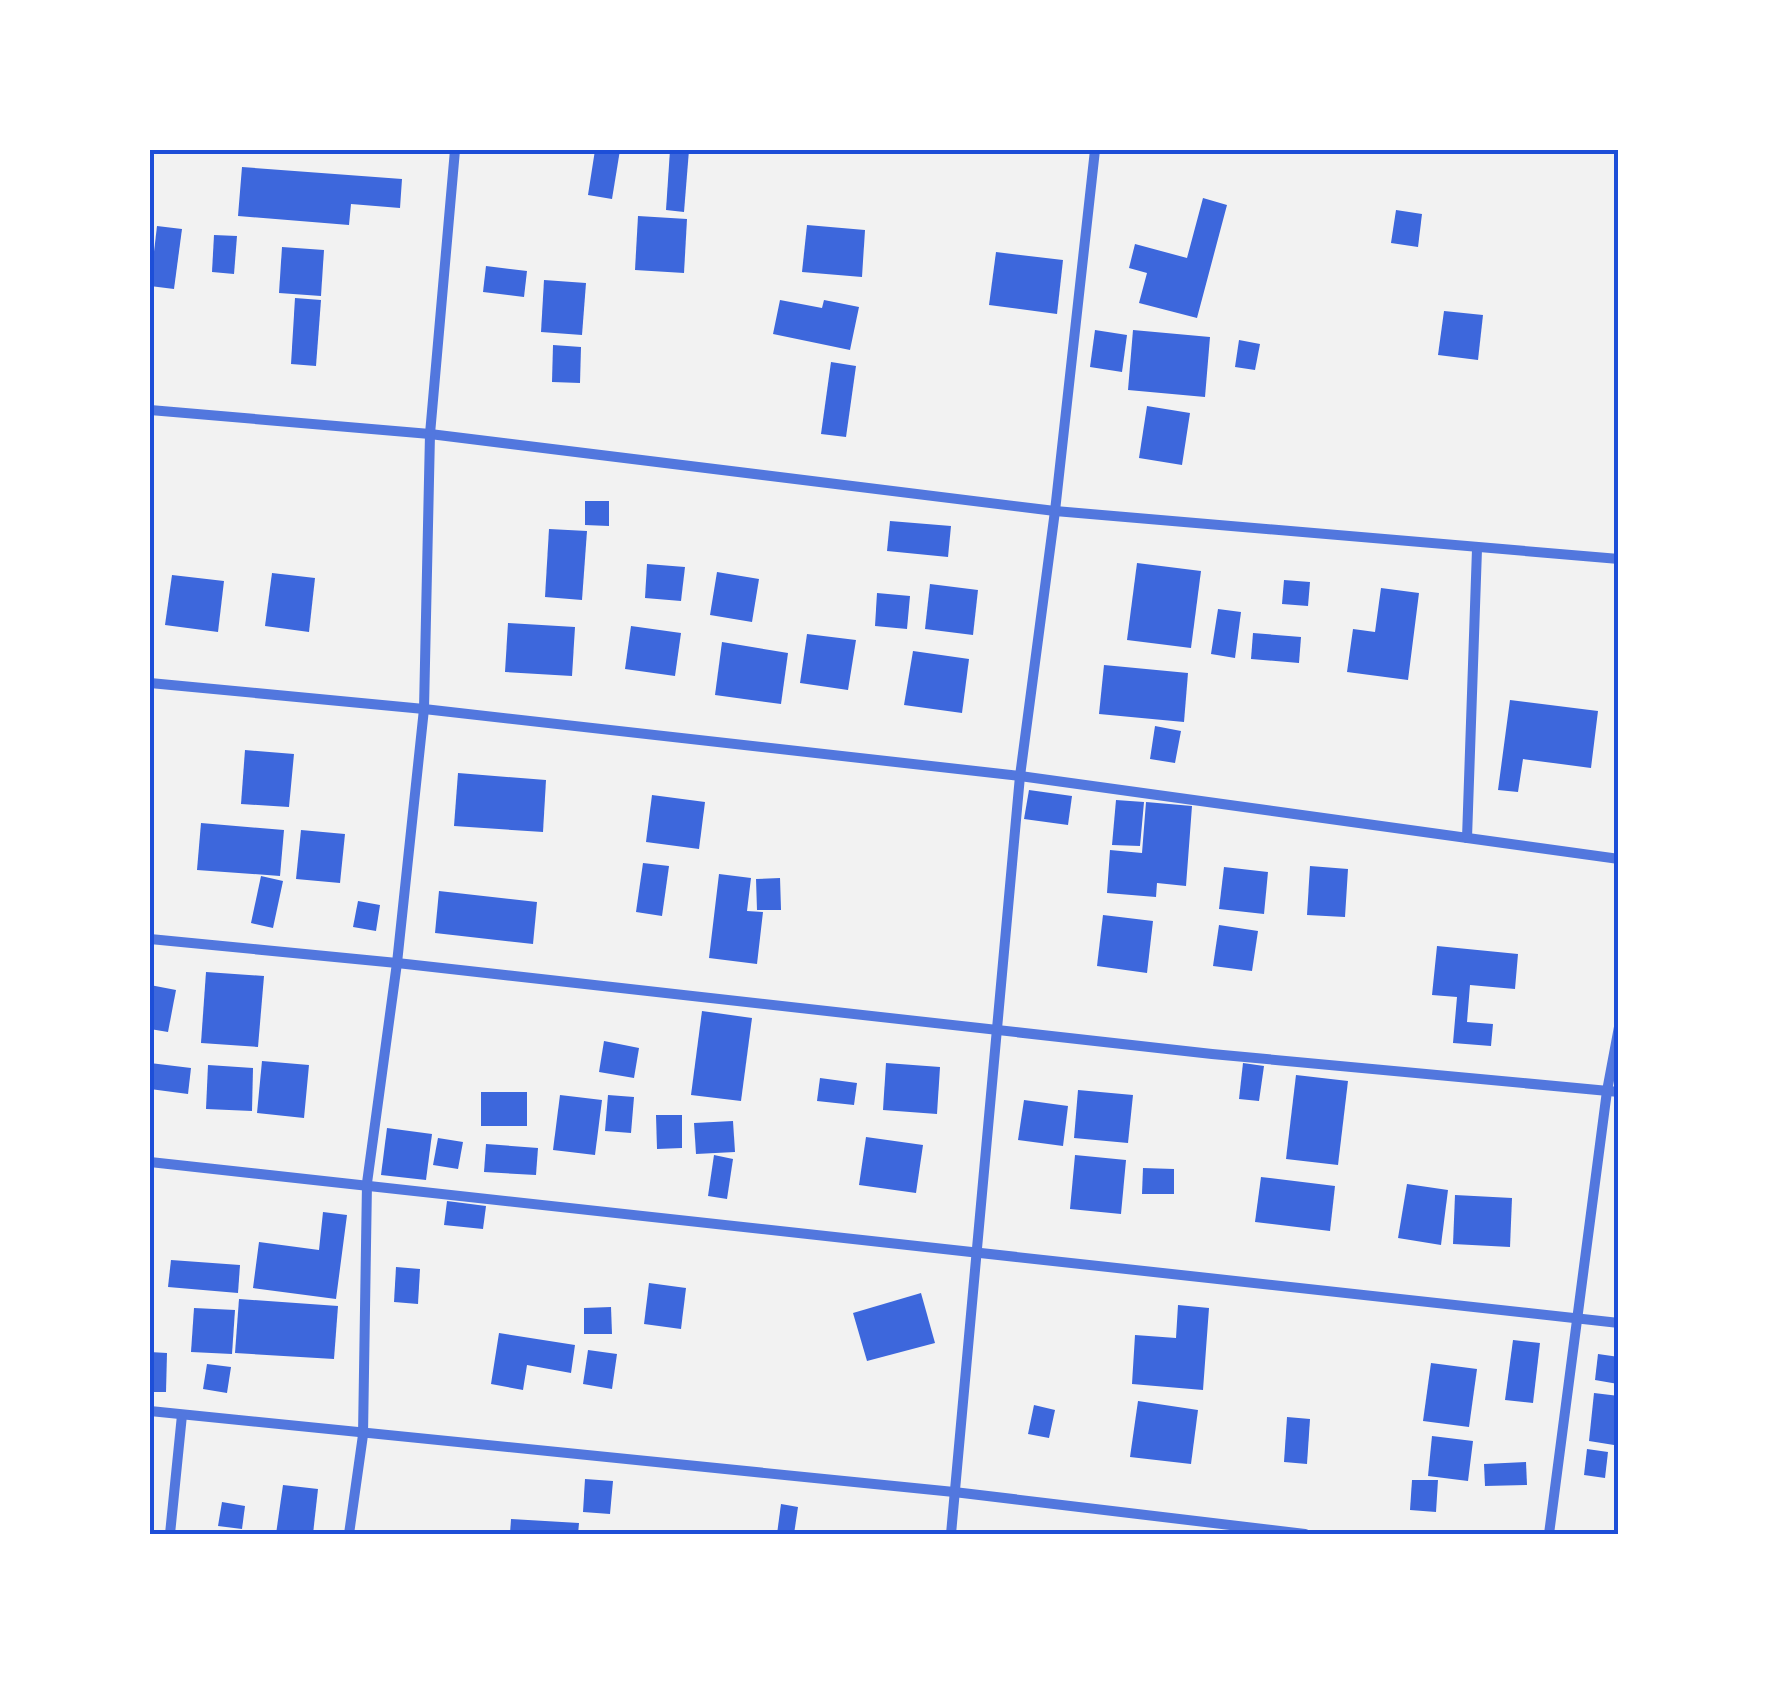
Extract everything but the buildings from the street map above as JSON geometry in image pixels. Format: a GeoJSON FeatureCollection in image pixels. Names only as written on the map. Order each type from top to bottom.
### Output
{"type":"FeatureCollection","features":[{"type":"Feature","properties":{"kind":"street"},"geometry":{"type":"LineString","coordinates":[[350,1534],[362,1435],[368,1183],[424,709],[430,434],[455,150]]}},
{"type":"Feature","properties":{"kind":"street"},"geometry":{"type":"LineString","coordinates":[[951,1534],[1020,776],[1056,511],[1094,150]]}},
{"type":"Feature","properties":{"kind":"street"},"geometry":{"type":"LineString","coordinates":[[150,410],[430,434],[1056,511],[1619,559]]}},
{"type":"Feature","properties":{"kind":"street"},"geometry":{"type":"LineString","coordinates":[[1466,838],[1477,549]]}},
{"type":"Feature","properties":{"kind":"street"},"geometry":{"type":"LineString","coordinates":[[150,683],[424,709],[1020,776],[1619,859]]}},
{"type":"Feature","properties":{"kind":"street"},"geometry":{"type":"LineString","coordinates":[[150,939],[998,1031],[1613,1091]]}},
{"type":"Feature","properties":{"kind":"street"},"geometry":{"type":"LineString","coordinates":[[1549,1534],[1619,1026]]}},
{"type":"Feature","properties":{"kind":"street"},"geometry":{"type":"LineString","coordinates":[[150,1162],[1619,1323]]}},
{"type":"Feature","properties":{"kind":"street"},"geometry":{"type":"LineString","coordinates":[[150,1411],[954,1492],[1305,1534]]}},
{"type":"Feature","properties":{"kind":"street"},"geometry":{"type":"LineString","coordinates":[[170,1534],[182,1415]]}}]}
